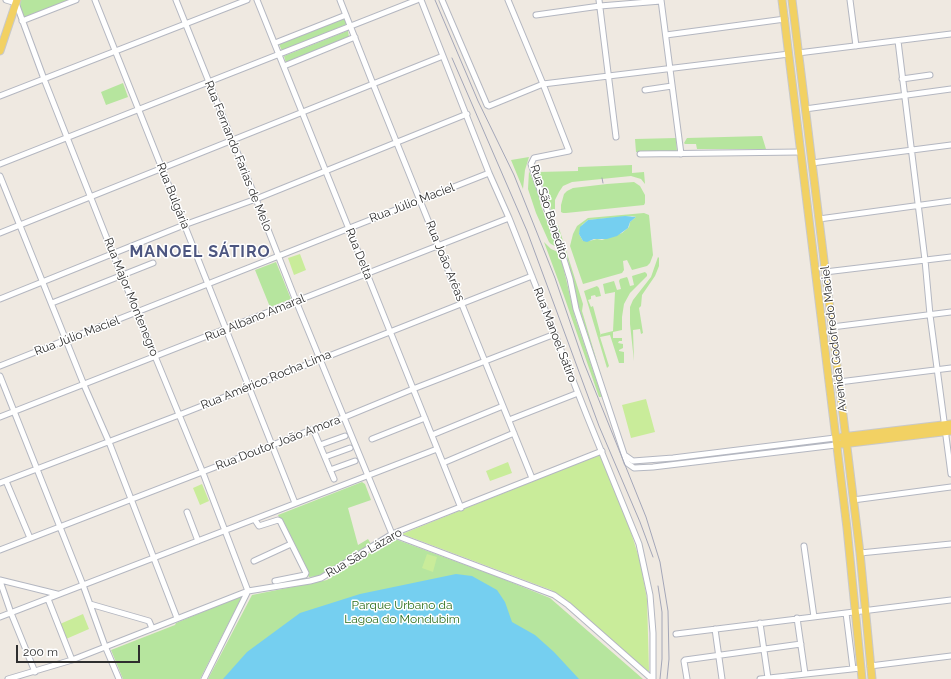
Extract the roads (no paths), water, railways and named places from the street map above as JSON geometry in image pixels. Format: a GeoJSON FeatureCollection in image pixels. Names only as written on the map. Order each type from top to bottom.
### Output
{"type":"FeatureCollection","features":[{"type":"Feature","properties":{"kind":"main road","name":"Avenida Godofredo Maciel"},"geometry":{"type":"LineString","coordinates":[[782,0],[851,572],[862,679]]}},
{"type":"Feature","properties":{"kind":"main road","name":"Avenida Godofredo Maciel"},"geometry":{"type":"LineString","coordinates":[[792,0],[860,553],[872,679]]}},
{"type":"Feature","properties":{"kind":"main road"},"geometry":{"type":"LineString","coordinates":[[0,51],[17,2]]}},
{"type":"Feature","properties":{"kind":"main road"},"geometry":{"type":"LineString","coordinates":[[791,77],[801,76]]}},
{"type":"Feature","properties":{"kind":"main road"},"geometry":{"type":"LineString","coordinates":[[793,89],[803,88]]}},
{"type":"Feature","properties":{"kind":"main road"},"geometry":{"type":"LineString","coordinates":[[824,346],[834,345]]}},
{"type":"Feature","properties":{"kind":"main road"},"geometry":{"type":"LineString","coordinates":[[827,371],[837,369]]}},
{"type":"Feature","properties":{"kind":"main road"},"geometry":{"type":"LineString","coordinates":[[835,441],[948,428]]}},
{"type":"Feature","properties":{"kind":"main road"},"geometry":{"type":"LineString","coordinates":[[851,572],[861,571]]}},
{"type":"Feature","properties":{"kind":"main road"},"geometry":{"type":"LineString","coordinates":[[852,583],[863,583]]}},
{"type":"Feature","properties":{"kind":"street"},"geometry":{"type":"LineString","coordinates":[[6,0],[17,2]]}},
{"type":"Feature","properties":{"kind":"street"},"geometry":{"type":"LineString","coordinates":[[22,21],[76,0]]}},
{"type":"Feature","properties":{"kind":"street","name":"Rua Bulgária"},"geometry":{"type":"LineString","coordinates":[[95,0],[295,503]]}},
{"type":"Feature","properties":{"kind":"street","name":"Rua Fernando Farias de Melo"},"geometry":{"type":"LineString","coordinates":[[176,0],[296,301],[392,534]]}},
{"type":"Feature","properties":{"kind":"street"},"geometry":{"type":"LineString","coordinates":[[0,96],[247,0]]}},
{"type":"Feature","properties":{"kind":"street","name":"Rua Delta"},"geometry":{"type":"LineString","coordinates":[[257,0],[461,508]]}},
{"type":"Feature","properties":{"kind":"street","name":"Rua João Arêas"},"geometry":{"type":"LineString","coordinates":[[340,0],[532,478]]}},
{"type":"Feature","properties":{"kind":"street"},"geometry":{"type":"LineString","coordinates":[[0,164],[418,0]]}},
{"type":"Feature","properties":{"kind":"street","name":"Rua Manoel Sátiro"},"geometry":{"type":"LineString","coordinates":[[421,0],[489,173],[509,218],[639,544],[647,577],[652,613],[652,679]]}},
{"type":"Feature","properties":{"kind":"street"},"geometry":{"type":"LineString","coordinates":[[442,0],[487,105],[491,106],[543,84],[789,54]]}},
{"type":"Feature","properties":{"kind":"street","name":"Rua São Benedito"},"geometry":{"type":"LineString","coordinates":[[508,0],[569,151],[534,158],[531,164],[562,253],[570,279],[576,309],[626,456]]}},
{"type":"Feature","properties":{"kind":"street"},"geometry":{"type":"LineString","coordinates":[[599,0],[616,137]]}},
{"type":"Feature","properties":{"kind":"street"},"geometry":{"type":"LineString","coordinates":[[536,15],[563,13],[600,6],[661,0],[681,154]]}},
{"type":"Feature","properties":{"kind":"street"},"geometry":{"type":"LineString","coordinates":[[850,0],[856,46]]}},
{"type":"Feature","properties":{"kind":"street","name":"Rua Major Montenegro"},"geometry":{"type":"LineString","coordinates":[[17,2],[22,21],[44,79],[113,254],[123,275],[203,472],[248,591]]}},
{"type":"Feature","properties":{"kind":"street"},"geometry":{"type":"LineString","coordinates":[[274,43],[346,15]]}},
{"type":"Feature","properties":{"kind":"street"},"geometry":{"type":"LineString","coordinates":[[666,35],[785,19]]}},
{"type":"Feature","properties":{"kind":"street"},"geometry":{"type":"LineString","coordinates":[[798,53],[951,34]]}},
{"type":"Feature","properties":{"kind":"street"},"geometry":{"type":"LineString","coordinates":[[284,66],[355,37]]}},
{"type":"Feature","properties":{"kind":"street"},"geometry":{"type":"LineString","coordinates":[[898,40],[925,260],[930,315],[948,428],[951,474]]}},
{"type":"Feature","properties":{"kind":"street"},"geometry":{"type":"LineString","coordinates":[[0,233],[443,56]]}},
{"type":"Feature","properties":{"kind":"street"},"geometry":{"type":"LineString","coordinates":[[902,80],[930,75]]}},
{"type":"Feature","properties":{"kind":"street"},"geometry":{"type":"LineString","coordinates":[[646,90],[672,86]]}},
{"type":"Feature","properties":{"kind":"street"},"geometry":{"type":"LineString","coordinates":[[805,109],[951,89]]}},
{"type":"Feature","properties":{"kind":"street"},"geometry":{"type":"LineString","coordinates":[[0,299],[184,225],[256,199],[398,143],[467,114]]}},
{"type":"Feature","properties":{"kind":"street"},"geometry":{"type":"LineString","coordinates":[[812,163],[951,145]]}},
{"type":"Feature","properties":{"kind":"street"},"geometry":{"type":"LineString","coordinates":[[640,154],[800,152]]}},
{"type":"Feature","properties":{"kind":"street","name":"Rua Júlio Maciel"},"geometry":{"type":"LineString","coordinates":[[0,366],[489,173]]}},
{"type":"Feature","properties":{"kind":"street"},"geometry":{"type":"LineString","coordinates":[[0,176],[84,385],[109,442],[177,618]]}},
{"type":"Feature","properties":{"kind":"street"},"geometry":{"type":"LineString","coordinates":[[819,219],[951,201]]}},
{"type":"Feature","properties":{"kind":"street","name":"Rua Albano Amaral"},"geometry":{"type":"LineString","coordinates":[[0,417],[226,330],[296,301],[509,218]]}},
{"type":"Feature","properties":{"kind":"street"},"geometry":{"type":"LineString","coordinates":[[825,272],[951,257]]}},
{"type":"Feature","properties":{"kind":"street"},"geometry":{"type":"LineString","coordinates":[[52,303],[153,263]]}},
{"type":"Feature","properties":{"kind":"street","name":"Rua Américo Rocha Lima"},"geometry":{"type":"LineString","coordinates":[[0,483],[249,388],[532,276]]}},
{"type":"Feature","properties":{"kind":"street"},"geometry":{"type":"LineString","coordinates":[[832,327],[951,312]]}},
{"type":"Feature","properties":{"kind":"street","name":"Rua Doutor João Amora"},"geometry":{"type":"LineString","coordinates":[[0,550],[345,418],[413,389],[555,334]]}},
{"type":"Feature","properties":{"kind":"street"},"geometry":{"type":"LineString","coordinates":[[839,382],[951,368]]}},
{"type":"Feature","properties":{"kind":"street"},"geometry":{"type":"LineString","coordinates":[[0,376],[83,585],[105,646],[120,679]]}},
{"type":"Feature","properties":{"kind":"street"},"geometry":{"type":"LineString","coordinates":[[509,420],[578,393]]}},
{"type":"Feature","properties":{"kind":"street"},"geometry":{"type":"LineString","coordinates":[[432,435],[503,406]]}},
{"type":"Feature","properties":{"kind":"street"},"geometry":{"type":"LineString","coordinates":[[372,439],[425,418]]}},
{"type":"Feature","properties":{"kind":"street"},"geometry":{"type":"LineString","coordinates":[[313,429],[334,479]]}},
{"type":"Feature","properties":{"kind":"street"},"geometry":{"type":"LineString","coordinates":[[443,462],[514,433]]}},
{"type":"Feature","properties":{"kind":"street"},"geometry":{"type":"LineString","coordinates":[[320,445],[345,436]]}},
{"type":"Feature","properties":{"kind":"street"},"geometry":{"type":"LineString","coordinates":[[626,456],[632,461],[835,441]]}},
{"type":"Feature","properties":{"kind":"street"},"geometry":{"type":"LineString","coordinates":[[626,456],[627,463],[634,468],[674,465],[835,441]]}},
{"type":"Feature","properties":{"kind":"street"},"geometry":{"type":"LineString","coordinates":[[325,457],[350,448]]}},
{"type":"Feature","properties":{"kind":"street"},"geometry":{"type":"LineString","coordinates":[[0,617],[437,449]]}},
{"type":"Feature","properties":{"kind":"street","name":"Rua São Lázaro"},"geometry":{"type":"LineString","coordinates":[[8,679],[72,660],[248,591],[321,578],[392,534],[602,451]]}},
{"type":"Feature","properties":{"kind":"street"},"geometry":{"type":"LineString","coordinates":[[673,458],[674,465]]}},
{"type":"Feature","properties":{"kind":"street"},"geometry":{"type":"LineString","coordinates":[[330,470],[355,461]]}},
{"type":"Feature","properties":{"kind":"street"},"geometry":{"type":"LineString","coordinates":[[6,480],[30,538]]}},
{"type":"Feature","properties":{"kind":"street"},"geometry":{"type":"LineString","coordinates":[[853,500],[951,487]]}},
{"type":"Feature","properties":{"kind":"street"},"geometry":{"type":"LineString","coordinates":[[187,512],[198,541]]}},
{"type":"Feature","properties":{"kind":"street"},"geometry":{"type":"LineString","coordinates":[[255,520],[259,526],[279,520],[306,574],[275,581]]}},
{"type":"Feature","properties":{"kind":"street"},"geometry":{"type":"LineString","coordinates":[[392,534],[554,595],[652,679]]}},
{"type":"Feature","properties":{"kind":"street"},"geometry":{"type":"LineString","coordinates":[[254,561],[291,544]]}},
{"type":"Feature","properties":{"kind":"street"},"geometry":{"type":"LineString","coordinates":[[860,553],[951,544]]}},
{"type":"Feature","properties":{"kind":"street"},"geometry":{"type":"LineString","coordinates":[[804,546],[814,617]]}},
{"type":"Feature","properties":{"kind":"street"},"geometry":{"type":"LineString","coordinates":[[0,581],[58,594]]}},
{"type":"Feature","properties":{"kind":"street"},"geometry":{"type":"LineString","coordinates":[[0,581],[11,613],[35,672]]}},
{"type":"Feature","properties":{"kind":"street"},"geometry":{"type":"LineString","coordinates":[[204,679],[248,591]]}},
{"type":"Feature","properties":{"kind":"street"},"geometry":{"type":"LineString","coordinates":[[48,599],[72,660]]}},
{"type":"Feature","properties":{"kind":"street"},"geometry":{"type":"LineString","coordinates":[[676,634],[951,600]]}},
{"type":"Feature","properties":{"kind":"street"},"geometry":{"type":"LineString","coordinates":[[90,604],[149,621],[152,628]]}},
{"type":"Feature","properties":{"kind":"street"},"geometry":{"type":"LineString","coordinates":[[846,613],[853,669]]}},
{"type":"Feature","properties":{"kind":"street"},"geometry":{"type":"LineString","coordinates":[[797,618],[805,674]]}},
{"type":"Feature","properties":{"kind":"street"},"geometry":{"type":"LineString","coordinates":[[760,623],[768,678]]}},
{"type":"Feature","properties":{"kind":"street"},"geometry":{"type":"LineString","coordinates":[[715,629],[722,679]]}},
{"type":"Feature","properties":{"kind":"street"},"geometry":{"type":"LineString","coordinates":[[687,679],[685,660],[719,654],[801,644]]}},
{"type":"Feature","properties":{"kind":"street"},"geometry":{"type":"LineString","coordinates":[[870,666],[951,656]]}},
{"type":"Feature","properties":{"kind":"street"},"geometry":{"type":"LineString","coordinates":[[760,679],[861,668]]}},
{"type":"Feature","properties":{"kind":"water"},"geometry":{"type":"Polygon","coordinates":[[[625,216],[636,217],[630,222],[628,228],[617,236],[607,239],[594,239],[587,242],[583,241],[579,234],[580,227],[588,220],[625,216]]]}},
{"type":"Feature","properties":{"kind":"water","name":"Parque Urbano da Lagoa do Mondubim"},"geometry":{"type":"Polygon","coordinates":[[[456,574],[472,576],[497,590],[505,602],[512,622],[535,635],[554,652],[579,679],[223,679],[247,652],[300,613],[360,594],[456,574]]]}},
{"type":"Feature","properties":{"kind":"railway"},"geometry":{"type":"LineString","coordinates":[[435,0],[478,101],[514,175],[555,278],[584,363],[646,517],[660,562],[668,611],[669,659],[667,679]]}},
{"type":"Feature","properties":{"kind":"railway"},"geometry":{"type":"LineString","coordinates":[[452,58],[527,231],[599,426],[640,522],[653,557]]}},
{"type":"Feature","properties":{"kind":"railway"},"geometry":{"type":"LineString","coordinates":[[602,178],[603,183]]}},
{"type":"Feature","properties":{"kind":"railway"},"geometry":{"type":"LineString","coordinates":[[658,586],[662,612],[662,659],[660,679]]}},
{"type":"Feature","properties":{"kind":"district","name":"MANOEL SÁTIRO"},"geometry":{"type":"Point","coordinates":[200,252]}}]}
